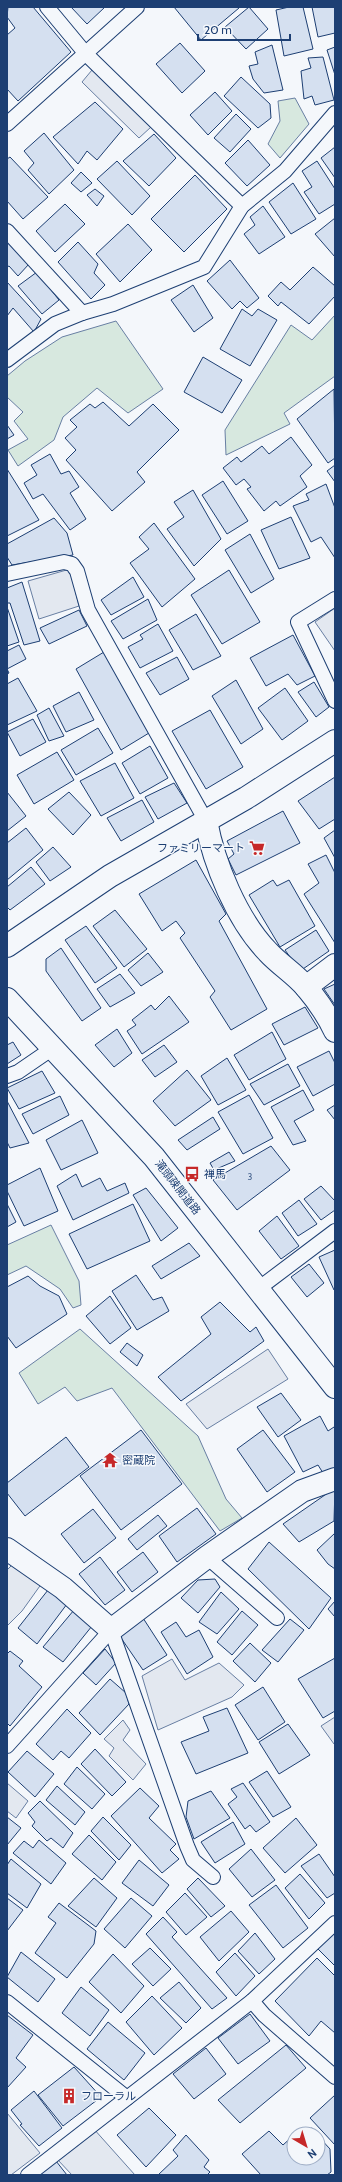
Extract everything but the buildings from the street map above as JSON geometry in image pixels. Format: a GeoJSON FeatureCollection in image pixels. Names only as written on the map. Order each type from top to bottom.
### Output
{"type":"FeatureCollection","features":[{"type":"Feature","properties":{"kind":"street"},"geometry":{"type":"LineString","coordinates":[[7,946],[110,876],[246,798],[335,741]]}},
{"type":"Feature","properties":{"kind":"street"},"geometry":{"type":"LineString","coordinates":[[206,821],[214,852],[228,887],[250,928],[269,953],[306,987],[335,1031]]}},
{"type":"Feature","properties":{"kind":"street"},"geometry":{"type":"LineString","coordinates":[[306,987],[335,965]]}},
{"type":"Feature","properties":{"kind":"street","name":"滝頭疎開道路"},"geometry":{"type":"LineString","coordinates":[[7,999],[154,1157],[335,1387]]}},
{"type":"Feature","properties":{"kind":"street"},"geometry":{"type":"LineString","coordinates":[[7,1550],[63,1588],[111,1630],[207,1557],[302,1491],[335,1479]]}},
{"type":"Feature","properties":{"kind":"lane"},"geometry":{"type":"LineString","coordinates":[[46,7],[86,54],[242,206]]}},
{"type":"Feature","properties":{"kind":"lane"},"geometry":{"type":"LineString","coordinates":[[7,124],[137,7]]}},
{"type":"Feature","properties":{"kind":"lane"},"geometry":{"type":"LineString","coordinates":[[7,360],[55,324],[82,313],[113,304],[204,267],[242,206],[285,170],[335,113]]}},
{"type":"Feature","properties":{"kind":"lane"},"geometry":{"type":"LineString","coordinates":[[7,231],[82,313]]}},
{"type":"Feature","properties":{"kind":"lane"},"geometry":{"type":"LineString","coordinates":[[7,574],[64,562],[72,564],[77,571],[88,610],[206,821]]}},
{"type":"Feature","properties":{"kind":"lane"},"geometry":{"type":"LineString","coordinates":[[335,599],[298,622],[335,701]]}},
{"type":"Feature","properties":{"kind":"lane"},"geometry":{"type":"LineString","coordinates":[[7,1076],[18,1072],[53,1048]]}},
{"type":"Feature","properties":{"kind":"lane"},"geometry":{"type":"LineString","coordinates":[[258,1289],[335,1231]]}},
{"type":"Feature","properties":{"kind":"lane"},"geometry":{"type":"LineString","coordinates":[[207,1557],[277,1618]]}},
{"type":"Feature","properties":{"kind":"lane"},"geometry":{"type":"LineString","coordinates":[[7,1746],[111,1630],[158,1769],[187,1846],[193,1860],[213,1877]]}},
{"type":"Feature","properties":{"kind":"lane"},"geometry":{"type":"LineString","coordinates":[[28,2175],[252,2001],[335,1923]]}},
{"type":"Feature","properties":{"kind":"lane"},"geometry":{"type":"LineString","coordinates":[[252,2001],[264,2015],[335,2076]]}},
{"type":"Feature","properties":{"kind":"lane"},"geometry":{"type":"LineString","coordinates":[[7,2002],[128,2098]]}},
{"type":"Feature","properties":{"kind":"shaded area"},"geometry":{"type":"Polygon","coordinates":[[[92,70],[151,127],[139,138],[82,82],[92,70]]]}},
{"type":"Feature","properties":{"kind":"shaded area"},"geometry":{"type":"Polygon","coordinates":[[[295,98],[309,124],[280,158],[268,144],[280,121],[278,101],[295,98]]]}},
{"type":"Feature","properties":{"kind":"shaded area"},"geometry":{"type":"Polygon","coordinates":[[[335,315],[335,376],[284,413],[290,424],[226,455],[225,430],[291,325],[312,340],[335,315]]]}},
{"type":"Feature","properties":{"kind":"shaded area"},"geometry":{"type":"Polygon","coordinates":[[[116,321],[163,389],[128,413],[97,388],[63,417],[54,440],[18,466],[8,450],[28,439],[14,421],[23,412],[7,397],[7,376],[25,361],[62,337],[116,321]]]}},
{"type":"Feature","properties":{"kind":"shaded area"},"geometry":{"type":"Polygon","coordinates":[[[70,569],[79,606],[39,619],[28,581],[70,569]]]}},
{"type":"Feature","properties":{"kind":"shaded area"},"geometry":{"type":"Polygon","coordinates":[[[335,608],[335,651],[315,622],[335,608]]]}},
{"type":"Feature","properties":{"kind":"shaded area"},"geometry":{"type":"Polygon","coordinates":[[[51,1225],[79,1281],[81,1305],[73,1308],[60,1289],[26,1266],[7,1275],[7,1245],[51,1225]]]}},
{"type":"Feature","properties":{"kind":"shaded area"},"geometry":{"type":"Polygon","coordinates":[[[80,1329],[198,1436],[226,1499],[242,1518],[220,1531],[112,1388],[77,1401],[65,1387],[38,1404],[19,1373],[80,1329]]]}},
{"type":"Feature","properties":{"kind":"shaded area"},"geometry":{"type":"Polygon","coordinates":[[[268,1349],[288,1379],[207,1429],[186,1404],[268,1349]]]}},
{"type":"Feature","properties":{"kind":"shaded area"},"geometry":{"type":"Polygon","coordinates":[[[13,1564],[42,1583],[22,1611],[7,1626],[7,1570],[13,1564]]]}},
{"type":"Feature","properties":{"kind":"shaded area"},"geometry":{"type":"Polygon","coordinates":[[[172,1659],[185,1680],[219,1663],[244,1685],[232,1697],[158,1730],[142,1676],[172,1659]]]}},
{"type":"Feature","properties":{"kind":"shaded area"},"geometry":{"type":"Polygon","coordinates":[[[335,1717],[335,1744],[334,1744],[321,1726],[335,1717]]]}},
{"type":"Feature","properties":{"kind":"shaded area"},"geometry":{"type":"Polygon","coordinates":[[[123,1720],[130,1730],[123,1740],[146,1764],[133,1780],[109,1756],[114,1748],[104,1739],[123,1720]]]}},
{"type":"Feature","properties":{"kind":"shaded area"},"geometry":{"type":"Polygon","coordinates":[[[7,1783],[28,1801],[16,1818],[7,1811],[7,1783]]]}},
{"type":"Feature","properties":{"kind":"shaded area"},"geometry":{"type":"Polygon","coordinates":[[[7,2113],[40,2153],[11,2175],[7,2175],[7,2113]]]}},
{"type":"Feature","properties":{"kind":"shaded area"},"geometry":{"type":"Polygon","coordinates":[[[93,2128],[135,2175],[72,2175],[57,2159],[93,2128]]]}},
{"type":"Feature","properties":{"kind":"place","name":"ファミリーマート"},"geometry":{"type":"Point","coordinates":[257,848]}},
{"type":"Feature","properties":{"kind":"place","name":"禅馬"},"geometry":{"type":"Point","coordinates":[192,1174]}},
{"type":"Feature","properties":{"kind":"place","name":"密蔵院"},"geometry":{"type":"Point","coordinates":[110,1460]}},
{"type":"Feature","properties":{"kind":"place","name":"フローラル"},"geometry":{"type":"Point","coordinates":[69,2096]}}]}
